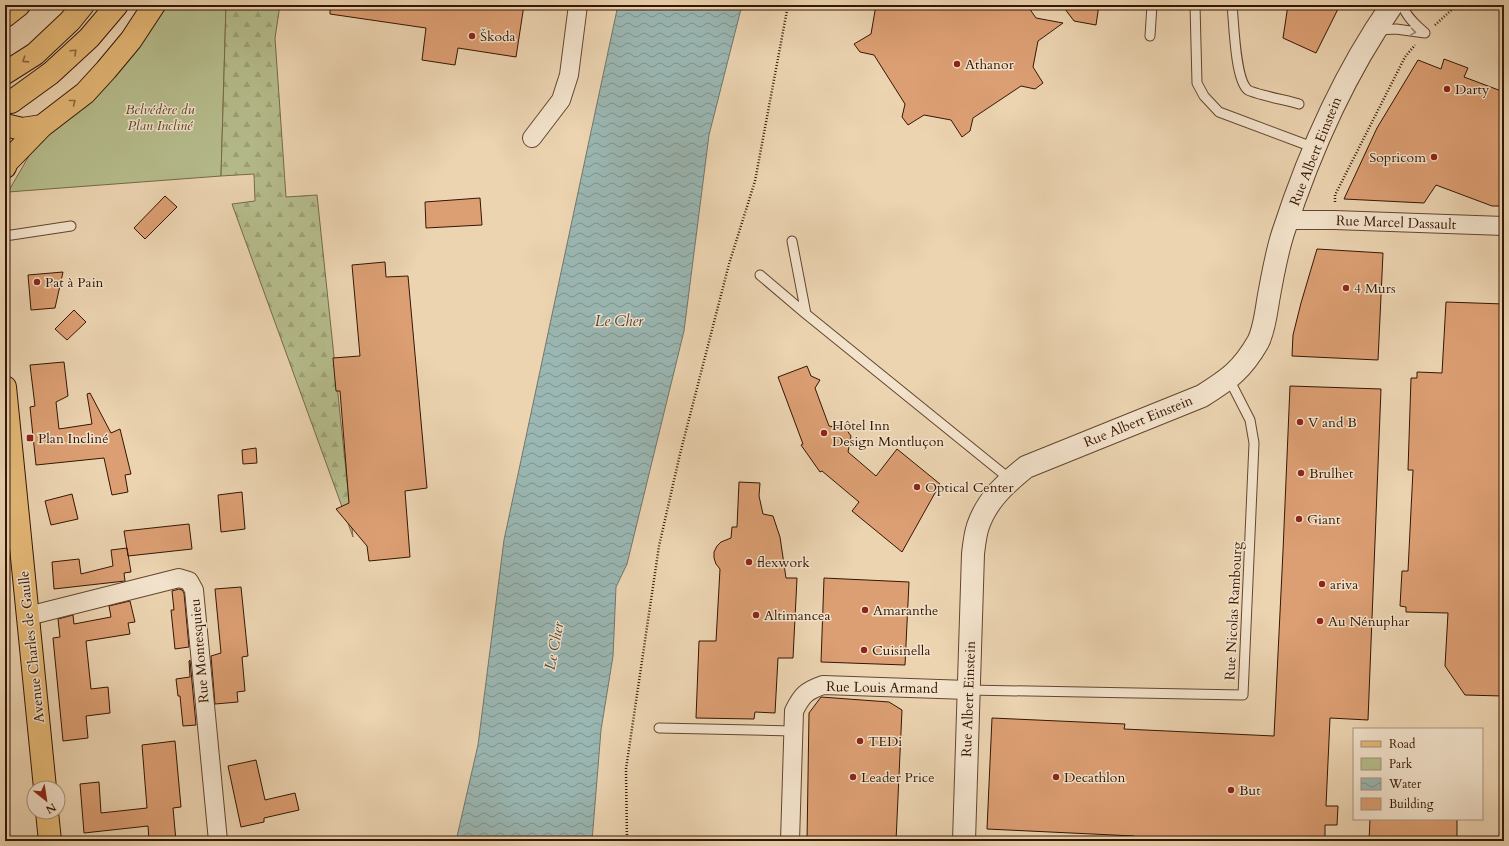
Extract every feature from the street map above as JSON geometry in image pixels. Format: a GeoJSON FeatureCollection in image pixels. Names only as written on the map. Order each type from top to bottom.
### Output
{"type":"FeatureCollection","features":[{"type":"Feature","properties":{"kind":"main road"},"geometry":{"type":"LineString","coordinates":[[5,16],[19,5]]}},
{"type":"Feature","properties":{"kind":"main road"},"geometry":{"type":"LineString","coordinates":[[5,73],[35,54],[70,21],[84,5]]}},
{"type":"Feature","properties":{"kind":"main road"},"geometry":{"type":"LineString","coordinates":[[11,102],[51,73],[89,38],[117,5]]}},
{"type":"Feature","properties":{"kind":"main road"},"geometry":{"type":"LineString","coordinates":[[5,167],[7,162],[42,126],[85,93],[131,40],[154,5]]}},
{"type":"Feature","properties":{"kind":"main road"},"geometry":{"type":"LineString","coordinates":[[5,125],[22,129],[42,126]]}},
{"type":"Feature","properties":{"kind":"main road","name":"Avenue Charles de Gaulle"},"geometry":{"type":"LineString","coordinates":[[5,387],[44,780]]}},
{"type":"Feature","properties":{"kind":"main road"},"geometry":{"type":"LineString","coordinates":[[48,820],[50,841]]}},
{"type":"Feature","properties":{"kind":"street"},"geometry":{"type":"LineString","coordinates":[[532,138],[561,100],[569,75],[578,5]]}},
{"type":"Feature","properties":{"kind":"street","name":"Rue Albert Einstein"},"geometry":{"type":"LineString","coordinates":[[964,841],[973,554],[978,527],[988,504],[1004,485],[1026,467],[1202,396],[1229,379],[1248,360],[1259,340],[1265,319],[1282,234],[1302,177],[1332,105],[1374,30],[1392,5]]}},
{"type":"Feature","properties":{"kind":"street","name":"Rue Marcel Dassault"},"geometry":{"type":"LineString","coordinates":[[1288,220],[1334,220],[1504,226]]}},
{"type":"Feature","properties":{"kind":"street","name":"Rue Montesquieu"},"geometry":{"type":"LineString","coordinates":[[28,616],[179,578],[189,581],[194,590],[218,841]]}},
{"type":"Feature","properties":{"kind":"street","name":"Rue Louis Armand"},"geometry":{"type":"LineString","coordinates":[[790,841],[794,711],[801,697],[809,690],[823,685],[968,690]]}},
{"type":"Feature","properties":{"kind":"lane"},"geometry":{"type":"LineString","coordinates":[[1150,36],[1152,5]]}},
{"type":"Feature","properties":{"kind":"lane"},"geometry":{"type":"LineString","coordinates":[[1195,5],[1197,83],[1204,96],[1219,112],[1315,148]]}},
{"type":"Feature","properties":{"kind":"lane"},"geometry":{"type":"LineString","coordinates":[[1232,5],[1238,70],[1242,82],[1248,90],[1299,104]]}},
{"type":"Feature","properties":{"kind":"lane"},"geometry":{"type":"LineString","coordinates":[[1403,5],[1404,10],[1413,22],[1425,33]]}},
{"type":"Feature","properties":{"kind":"lane"},"geometry":{"type":"LineString","coordinates":[[1374,30],[1396,29],[1425,33]]}},
{"type":"Feature","properties":{"kind":"lane"},"geometry":{"type":"LineString","coordinates":[[5,236],[71,226]]}},
{"type":"Feature","properties":{"kind":"lane"},"geometry":{"type":"LineString","coordinates":[[792,241],[806,314]]}},
{"type":"Feature","properties":{"kind":"lane"},"geometry":{"type":"LineString","coordinates":[[760,275],[1011,480]]}},
{"type":"Feature","properties":{"kind":"lane","name":"Rue Nicolas Rambourg"},"geometry":{"type":"LineString","coordinates":[[968,690],[1243,695],[1254,443],[1250,420],[1229,379]]}},
{"type":"Feature","properties":{"kind":"lane"},"geometry":{"type":"LineString","coordinates":[[659,728],[793,731]]}},
{"type":"Feature","properties":{"kind":"path"},"geometry":{"type":"LineString","coordinates":[[627,841],[626,769],[659,546],[680,454],[729,264],[755,181],[788,5]]}},
{"type":"Feature","properties":{"kind":"path"},"geometry":{"type":"LineString","coordinates":[[1334,220],[1335,195],[1405,57],[1425,33],[1457,5]]}},
{"type":"Feature","properties":{"kind":"green space","name":"Belvédère du Plan Incliné"},"geometry":{"type":"Polygon","coordinates":[[[163,5],[226,5],[221,176],[8,192],[37,142],[163,5]]]}},
{"type":"Feature","properties":{"kind":"green space"},"geometry":{"type":"Polygon","coordinates":[[[226,5],[280,5],[275,38],[286,197],[317,195],[353,537],[232,204],[255,201],[254,174],[221,176],[226,5]]]}},
{"type":"Feature","properties":{"kind":"water","name":"Le Cher"},"geometry":{"type":"Polygon","coordinates":[[[618,5],[742,5],[709,135],[684,331],[627,564],[616,587],[613,656],[601,730],[592,841],[456,841],[478,745],[504,540],[618,5]]]}},
{"type":"Feature","properties":{"kind":"building","name":"Škoda"},"geometry":{"type":"Polygon","coordinates":[[[330,5],[524,5],[516,57],[458,48],[455,65],[422,60],[426,28],[330,14],[330,5]]]}},
{"type":"Feature","properties":{"kind":"building","name":"Athanor"},"geometry":{"type":"Polygon","coordinates":[[[876,5],[1027,5],[1036,18],[1063,23],[1038,41],[1033,67],[1043,83],[1035,89],[1021,86],[973,118],[970,131],[962,137],[951,120],[924,115],[908,125],[902,117],[905,104],[874,55],[860,52],[854,44],[871,34],[876,5]]]}},
{"type":"Feature","properties":{"kind":"building"},"geometry":{"type":"Polygon","coordinates":[[[1062,5],[1099,5],[1096,25],[1074,21],[1062,5]]]}},
{"type":"Feature","properties":{"kind":"building"},"geometry":{"type":"Polygon","coordinates":[[[1288,5],[1340,5],[1316,53],[1283,38],[1288,5]]]}},
{"type":"Feature","properties":{"kind":"building","name":"Sopricom"},"geometry":{"type":"Polygon","coordinates":[[[1444,59],[1468,68],[1464,77],[1504,92],[1504,206],[1492,206],[1436,185],[1424,203],[1344,199],[1377,128],[1418,60],[1441,69],[1444,59]]]}},
{"type":"Feature","properties":{"kind":"building"},"geometry":{"type":"Polygon","coordinates":[[[165,196],[177,207],[145,239],[134,228],[165,196]]]}},
{"type":"Feature","properties":{"kind":"building"},"geometry":{"type":"Polygon","coordinates":[[[480,198],[482,225],[426,228],[425,202],[480,198]]]}},
{"type":"Feature","properties":{"kind":"building"},"geometry":{"type":"Polygon","coordinates":[[[1317,249],[1383,253],[1378,360],[1292,356],[1293,335],[1317,249]]]}},
{"type":"Feature","properties":{"kind":"building"},"geometry":{"type":"Polygon","coordinates":[[[385,262],[386,277],[408,276],[427,488],[405,491],[410,557],[369,561],[367,546],[336,509],[349,503],[340,391],[336,391],[333,358],[360,356],[352,265],[385,262]]]}},
{"type":"Feature","properties":{"kind":"building"},"geometry":{"type":"Polygon","coordinates":[[[63,272],[55,308],[31,310],[28,275],[63,272]]]}},
{"type":"Feature","properties":{"kind":"building"},"geometry":{"type":"Polygon","coordinates":[[[1446,302],[1504,304],[1504,661],[1502,696],[1465,695],[1445,666],[1448,613],[1406,612],[1406,607],[1400,606],[1402,571],[1408,571],[1413,470],[1408,470],[1411,378],[1417,378],[1417,372],[1442,373],[1446,302]]]}},
{"type":"Feature","properties":{"kind":"building"},"geometry":{"type":"Polygon","coordinates":[[[74,310],[86,322],[67,340],[55,329],[74,310]]]}},
{"type":"Feature","properties":{"kind":"building"},"geometry":{"type":"Polygon","coordinates":[[[64,362],[68,396],[56,402],[59,429],[92,424],[87,394],[90,393],[111,433],[120,429],[131,474],[125,475],[128,492],[112,495],[104,458],[36,465],[30,407],[35,406],[30,365],[64,362]]]}},
{"type":"Feature","properties":{"kind":"building"},"geometry":{"type":"Polygon","coordinates":[[[807,366],[811,376],[820,380],[815,388],[829,426],[846,429],[851,436],[848,452],[876,476],[897,449],[940,484],[902,552],[852,511],[859,502],[822,471],[820,472],[801,445],[803,444],[778,377],[807,366]]]}},
{"type":"Feature","properties":{"kind":"building"},"geometry":{"type":"Polygon","coordinates":[[[1290,386],[1381,389],[1368,720],[1330,718],[1326,806],[1338,806],[1337,825],[1325,825],[1325,841],[1133,841],[1134,836],[987,829],[992,718],[1125,724],[1124,729],[1274,736],[1290,386]]]}},
{"type":"Feature","properties":{"kind":"building"},"geometry":{"type":"Polygon","coordinates":[[[256,448],[257,463],[243,464],[242,450],[256,448]]]}},
{"type":"Feature","properties":{"kind":"building","name":"Altimancea"},"geometry":{"type":"Polygon","coordinates":[[[739,482],[760,483],[759,496],[763,514],[773,516],[780,537],[786,578],[797,578],[793,658],[778,658],[775,713],[755,712],[754,719],[696,718],[699,641],[716,641],[720,569],[716,564],[714,552],[721,542],[731,538],[732,527],[737,527],[739,482]]]}},
{"type":"Feature","properties":{"kind":"building"},"geometry":{"type":"Polygon","coordinates":[[[242,492],[245,529],[221,532],[218,495],[242,492]]]}},
{"type":"Feature","properties":{"kind":"building"},"geometry":{"type":"Polygon","coordinates":[[[72,494],[78,519],[51,525],[45,501],[72,494]]]}},
{"type":"Feature","properties":{"kind":"building"},"geometry":{"type":"Polygon","coordinates":[[[189,524],[192,549],[128,556],[124,531],[189,524]]]}},
{"type":"Feature","properties":{"kind":"building"},"geometry":{"type":"Polygon","coordinates":[[[127,548],[131,572],[124,573],[125,581],[54,589],[52,562],[79,559],[81,574],[113,566],[111,550],[127,548]]]}},
{"type":"Feature","properties":{"kind":"building","name":"Amaranthe"},"geometry":{"type":"Polygon","coordinates":[[[824,578],[909,582],[905,665],[821,662],[824,578]]]}},
{"type":"Feature","properties":{"kind":"building"},"geometry":{"type":"Polygon","coordinates":[[[241,587],[248,656],[242,657],[245,691],[237,692],[238,702],[215,704],[211,656],[221,653],[215,589],[241,587]]]}},
{"type":"Feature","properties":{"kind":"building"},"geometry":{"type":"Polygon","coordinates":[[[179,589],[184,593],[189,647],[175,649],[171,610],[174,610],[172,591],[179,589]]]}},
{"type":"Feature","properties":{"kind":"building"},"geometry":{"type":"Polygon","coordinates":[[[130,601],[135,622],[128,623],[130,634],[86,641],[91,689],[108,687],[110,713],[86,716],[88,738],[63,741],[53,638],[60,637],[58,619],[73,615],[74,624],[111,617],[109,606],[130,601]]]}},
{"type":"Feature","properties":{"kind":"building"},"geometry":{"type":"Polygon","coordinates":[[[190,660],[196,725],[183,726],[180,696],[178,696],[176,679],[190,677],[190,660]]]}},
{"type":"Feature","properties":{"kind":"building","name":"Leader Price"},"geometry":{"type":"Polygon","coordinates":[[[821,697],[889,702],[902,710],[896,841],[807,841],[809,713],[821,697]]]}},
{"type":"Feature","properties":{"kind":"building"},"geometry":{"type":"Polygon","coordinates":[[[175,741],[181,807],[173,808],[176,841],[149,841],[148,826],[84,833],[80,784],[99,782],[101,813],[147,808],[142,745],[175,741]]]}},
{"type":"Feature","properties":{"kind":"building"},"geometry":{"type":"Polygon","coordinates":[[[256,760],[265,800],[295,793],[299,810],[264,818],[264,822],[241,827],[228,766],[256,760]]]}},
{"type":"Feature","properties":{"kind":"building"},"geometry":{"type":"Polygon","coordinates":[[[1370,820],[1457,820],[1457,841],[1369,841],[1370,820]]]}},
{"type":"Feature","properties":{"kind":"place","name":"Škoda"},"geometry":{"type":"Point","coordinates":[472,36]}},
{"type":"Feature","properties":{"kind":"place","name":"Athanor"},"geometry":{"type":"Point","coordinates":[957,64]}},
{"type":"Feature","properties":{"kind":"place","name":"Darty"},"geometry":{"type":"Point","coordinates":[1447,89]}},
{"type":"Feature","properties":{"kind":"place","name":"Sopricom"},"geometry":{"type":"Point","coordinates":[1434,157]}},
{"type":"Feature","properties":{"kind":"place","name":"Pat à Pain"},"geometry":{"type":"Point","coordinates":[37,282]}},
{"type":"Feature","properties":{"kind":"place","name":"4 Murs"},"geometry":{"type":"Point","coordinates":[1346,288]}},
{"type":"Feature","properties":{"kind":"place","name":"V and B"},"geometry":{"type":"Point","coordinates":[1300,422]}},
{"type":"Feature","properties":{"kind":"place","name":"Hôtel Inn Design Montluçon"},"geometry":{"type":"Point","coordinates":[824,433]}},
{"type":"Feature","properties":{"kind":"place","name":"Plan Incliné"},"geometry":{"type":"Point","coordinates":[30,438]}},
{"type":"Feature","properties":{"kind":"place","name":"Brulhet"},"geometry":{"type":"Point","coordinates":[1301,473]}},
{"type":"Feature","properties":{"kind":"place","name":"Optical Center"},"geometry":{"type":"Point","coordinates":[917,487]}},
{"type":"Feature","properties":{"kind":"place","name":"Giant"},"geometry":{"type":"Point","coordinates":[1299,519]}},
{"type":"Feature","properties":{"kind":"place","name":"flexwork"},"geometry":{"type":"Point","coordinates":[749,562]}},
{"type":"Feature","properties":{"kind":"place","name":"ariva"},"geometry":{"type":"Point","coordinates":[1322,584]}},
{"type":"Feature","properties":{"kind":"place","name":"Amaranthe"},"geometry":{"type":"Point","coordinates":[865,610]}},
{"type":"Feature","properties":{"kind":"place","name":"Altimancea"},"geometry":{"type":"Point","coordinates":[756,615]}},
{"type":"Feature","properties":{"kind":"place","name":"Au Nénuphar"},"geometry":{"type":"Point","coordinates":[1320,621]}},
{"type":"Feature","properties":{"kind":"place","name":"Cuisinella"},"geometry":{"type":"Point","coordinates":[864,650]}},
{"type":"Feature","properties":{"kind":"place","name":"TEDi"},"geometry":{"type":"Point","coordinates":[860,741]}},
{"type":"Feature","properties":{"kind":"place","name":"Leader Price"},"geometry":{"type":"Point","coordinates":[853,777]}},
{"type":"Feature","properties":{"kind":"place","name":"Decathlon"},"geometry":{"type":"Point","coordinates":[1056,777]}},
{"type":"Feature","properties":{"kind":"place","name":"But"},"geometry":{"type":"Point","coordinates":[1231,790]}}]}
